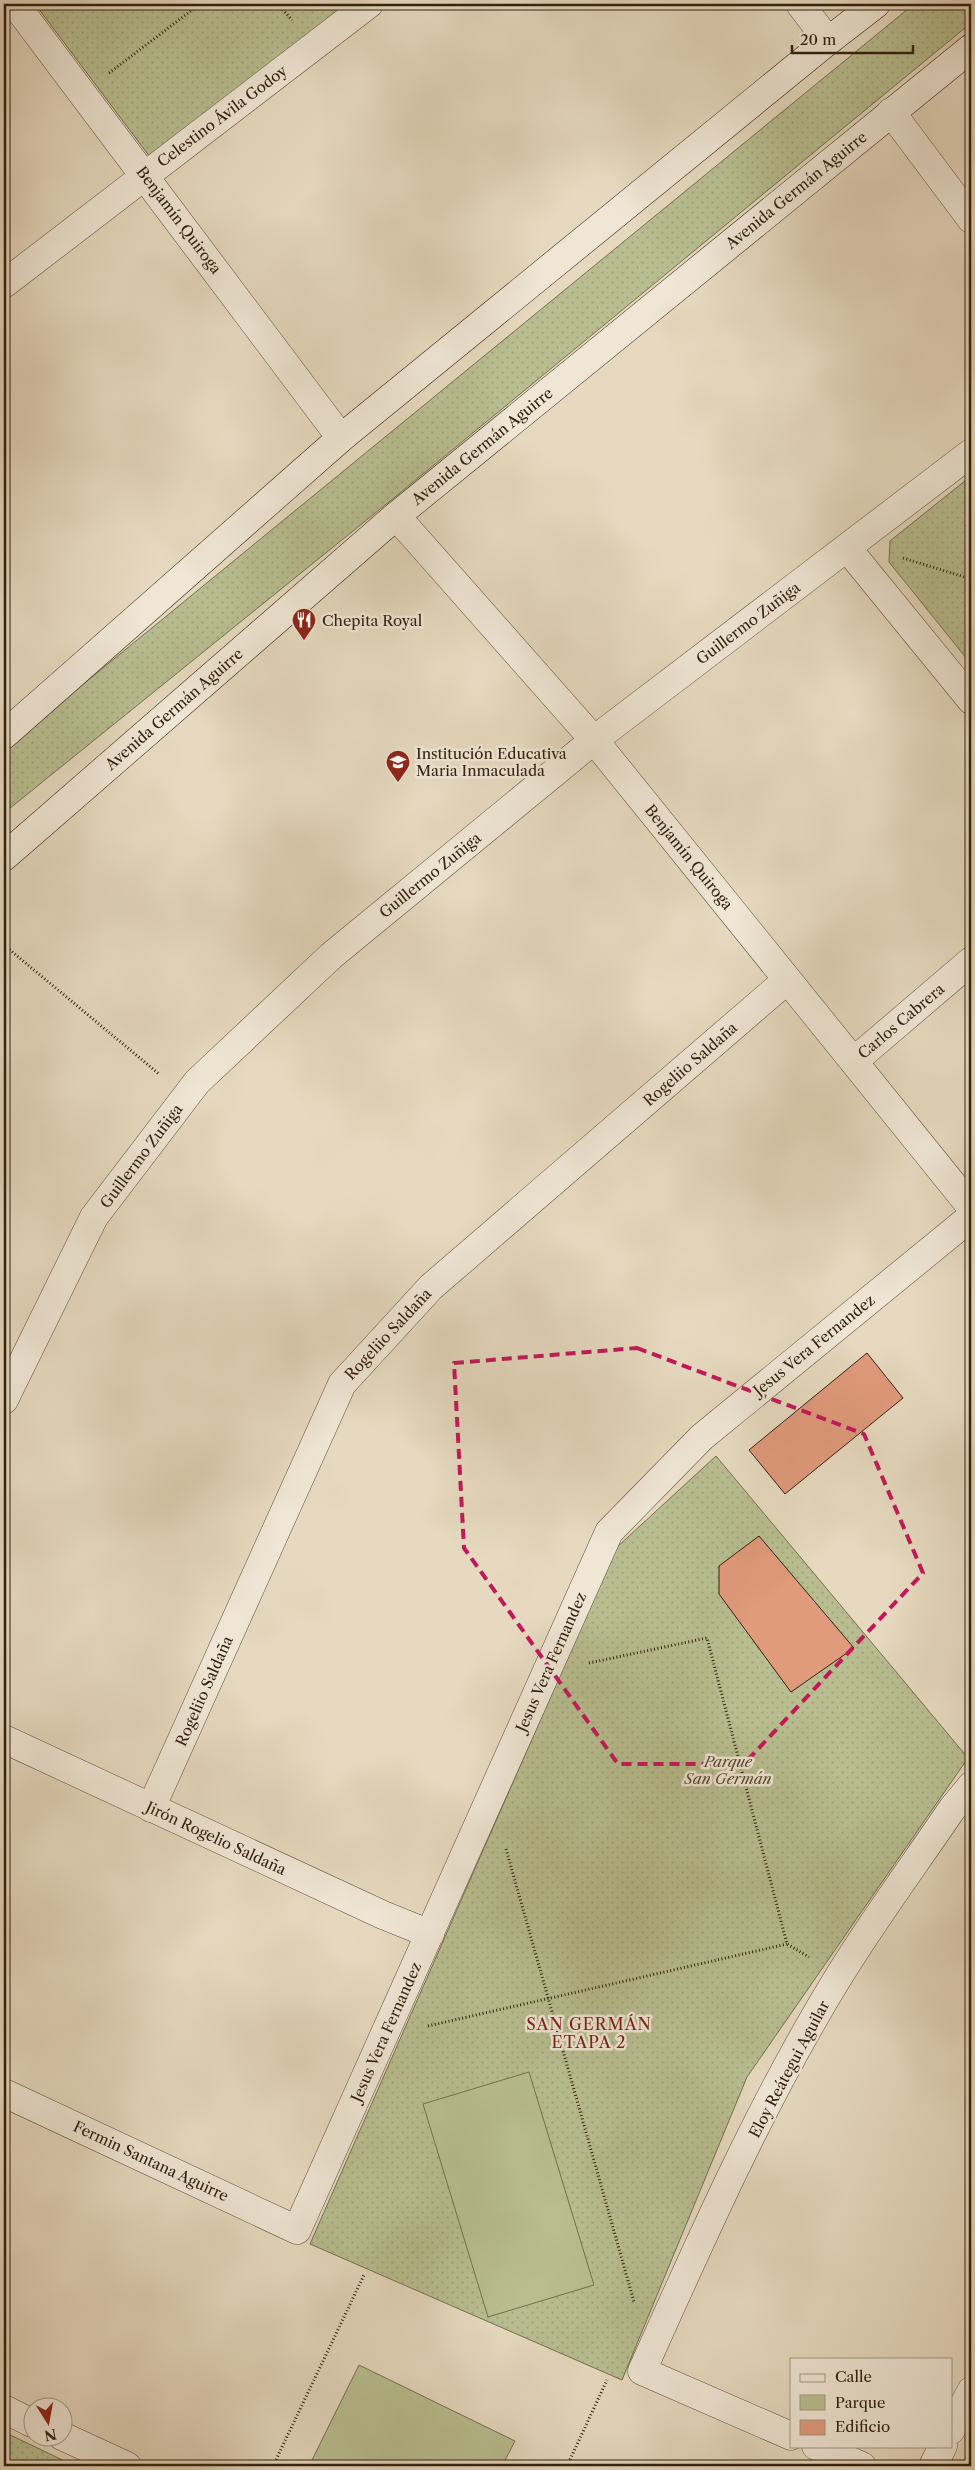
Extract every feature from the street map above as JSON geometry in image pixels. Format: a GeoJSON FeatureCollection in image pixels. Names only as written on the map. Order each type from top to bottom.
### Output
{"type":"FeatureCollection","features":[{"type":"Feature","properties":{"kind":"street","name":"Benjamín Quiroga"},"geometry":{"type":"LineString","coordinates":[[16,4],[341,438]]}},
{"type":"Feature","properties":{"kind":"street","name":"Celestino Ávila Godoy"},"geometry":{"type":"LineString","coordinates":[[4,284],[370,4]]}},
{"type":"Feature","properties":{"kind":"street"},"geometry":{"type":"LineString","coordinates":[[800,4],[828,41]]}},
{"type":"Feature","properties":{"kind":"street"},"geometry":{"type":"LineString","coordinates":[[4,735],[341,438],[828,41],[876,4]]}},
{"type":"Feature","properties":{"kind":"street","name":"Avenida Germán Aguirre"},"geometry":{"type":"LineString","coordinates":[[4,857],[396,516],[971,48]]}},
{"type":"Feature","properties":{"kind":"street"},"geometry":{"type":"LineString","coordinates":[[890,112],[971,220]]}},
{"type":"Feature","properties":{"kind":"street","name":"Guillermo Zuñiga"},"geometry":{"type":"LineString","coordinates":[[4,1400],[94,1217],[197,1082],[331,956],[594,740],[971,453]]}},
{"type":"Feature","properties":{"kind":"street","name":"Benjamín Quiroga"},"geometry":{"type":"LineString","coordinates":[[396,516],[594,740],[971,1207]]}},
{"type":"Feature","properties":{"kind":"street"},"geometry":{"type":"LineString","coordinates":[[847,548],[971,700]]}},
{"type":"Feature","properties":{"kind":"street","name":"Carlos Cabrera"},"geometry":{"type":"LineString","coordinates":[[854,1061],[971,961]]}},
{"type":"Feature","properties":{"kind":"street","name":"Rogeliio Saldaña"},"geometry":{"type":"LineString","coordinates":[[151,1808],[342,1384],[431,1287],[787,980]]}},
{"type":"Feature","properties":{"kind":"street","name":"Jesus Vera Fernandez"},"geometry":{"type":"LineString","coordinates":[[297,2230],[609,1532],[702,1437],[971,1217]]}},
{"type":"Feature","properties":{"kind":"street","name":"Jirón Rogelio Saldaña"},"geometry":{"type":"LineString","coordinates":[[4,1739],[383,1915],[430,1934]]}},
{"type":"Feature","properties":{"kind":"street","name":"Eloy Reátegui Aguilar"},"geometry":{"type":"LineString","coordinates":[[646,2364],[679,2285],[777,2087],[839,1975],[952,1810],[971,1786]]}},
{"type":"Feature","properties":{"kind":"street","name":"Fermin Santana Aguirre"},"geometry":{"type":"LineString","coordinates":[[4,2093],[297,2230]]}},
{"type":"Feature","properties":{"kind":"street"},"geometry":{"type":"LineString","coordinates":[[646,2364],[790,2436]]}},
{"type":"Feature","properties":{"kind":"street"},"geometry":{"type":"LineString","coordinates":[[952,2428],[971,2391]]}},
{"type":"Feature","properties":{"kind":"street"},"geometry":{"type":"LineString","coordinates":[[4,2409],[22,2417]]}},
{"type":"Feature","properties":{"kind":"street"},"geometry":{"type":"LineString","coordinates":[[72,2441],[127,2466]]}},
{"type":"Feature","properties":{"kind":"street"},"geometry":{"type":"LineString","coordinates":[[821,2448],[862,2466]]}},
{"type":"Feature","properties":{"kind":"street"},"geometry":{"type":"LineString","coordinates":[[933,2466],[942,2448]]}},
{"type":"Feature","properties":{"kind":"path"},"geometry":{"type":"LineString","coordinates":[[105,77],[200,4]]}},
{"type":"Feature","properties":{"kind":"path"},"geometry":{"type":"LineString","coordinates":[[847,548],[895,556],[971,580]]}},
{"type":"Feature","properties":{"kind":"path"},"geometry":{"type":"LineString","coordinates":[[4,945],[186,1097]]}},
{"type":"Feature","properties":{"kind":"path"},"geometry":{"type":"LineString","coordinates":[[547,1672],[707,1638],[788,1944]]}},
{"type":"Feature","properties":{"kind":"path"},"geometry":{"type":"LineString","coordinates":[[491,1796],[548,1997],[646,2364]]}},
{"type":"Feature","properties":{"kind":"path"},"geometry":{"type":"LineString","coordinates":[[384,2037],[548,1997],[788,1944],[839,1975]]}},
{"type":"Feature","properties":{"kind":"path"},"geometry":{"type":"LineString","coordinates":[[273,2466],[364,2274]]}},
{"type":"Feature","properties":{"kind":"path"},"geometry":{"type":"LineString","coordinates":[[567,2466],[608,2377]]}},
{"type":"Feature","properties":{"kind":"highlighted area"},"geometry":{"type":"Polygon","coordinates":[[[637,1348],[864,1434],[923,1573],[744,1764],[618,1764],[464,1548],[454,1363],[637,1348]]]}},
{"type":"Feature","properties":{"kind":"green space"},"geometry":{"type":"Polygon","coordinates":[[[44,4],[355,4],[153,161],[38,8],[44,4]]]}},
{"type":"Feature","properties":{"kind":"green space"},"geometry":{"type":"Polygon","coordinates":[[[914,4],[971,4],[971,23],[395,497],[4,813],[4,749],[914,4]]]}},
{"type":"Feature","properties":{"kind":"green space"},"geometry":{"type":"Polygon","coordinates":[[[971,476],[971,664],[889,562],[890,541],[971,476]]]}},
{"type":"Feature","properties":{"kind":"green space","name":"Parque San Germán"},"geometry":{"type":"Polygon","coordinates":[[[716,1456],[968,1758],[747,2077],[622,2380],[310,2244],[616,1548],[716,1456]]]}},
{"type":"Feature","properties":{"kind":"green space"},"geometry":{"type":"Polygon","coordinates":[[[529,2072],[594,2285],[488,2317],[423,2104],[529,2072]]]}},
{"type":"Feature","properties":{"kind":"green space"},"geometry":{"type":"Polygon","coordinates":[[[359,2365],[515,2441],[502,2466],[320,2466],[311,2462],[359,2365]]]}},
{"type":"Feature","properties":{"kind":"green space"},"geometry":{"type":"Polygon","coordinates":[[[4,2432],[22,2441],[22,2448],[37,2448],[75,2466],[4,2466],[4,2432]]]}},
{"type":"Feature","properties":{"kind":"building"},"geometry":{"type":"Polygon","coordinates":[[[867,1353],[903,1398],[785,1494],[749,1450],[867,1353]]]}},
{"type":"Feature","properties":{"kind":"building"},"geometry":{"type":"Polygon","coordinates":[[[759,1536],[854,1648],[791,1692],[719,1594],[719,1566],[759,1536]]]}},
{"type":"Feature","properties":{"kind":"place","name":"Chepita Royal"},"geometry":{"type":"Point","coordinates":[304,641]}},
{"type":"Feature","properties":{"kind":"place","name":"Institución Educativa Maria Inmaculada"},"geometry":{"type":"Point","coordinates":[398,783]}},
{"type":"Feature","properties":{"kind":"district","name":"SAN GERMÁN ETAPA 2"},"geometry":{"type":"Point","coordinates":[589,2033]}}]}
